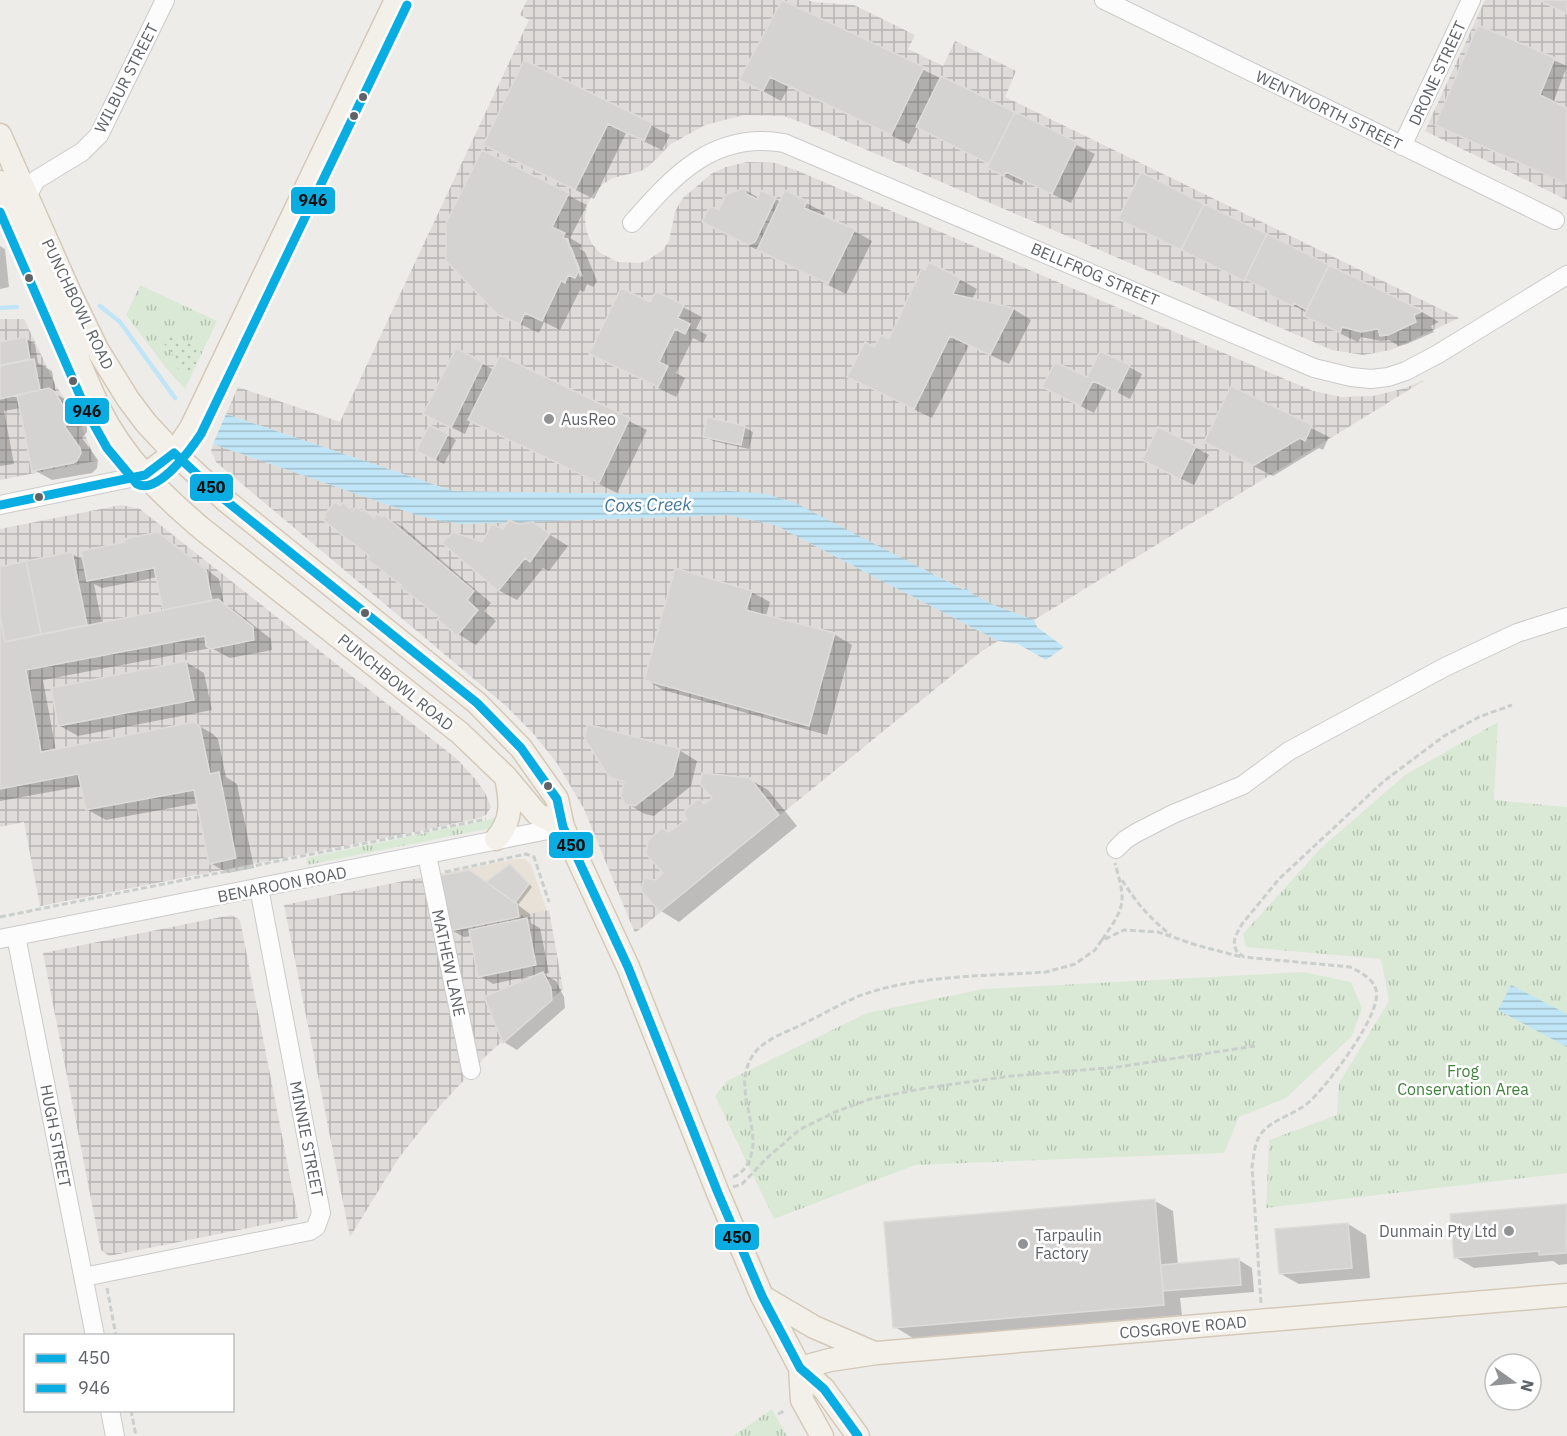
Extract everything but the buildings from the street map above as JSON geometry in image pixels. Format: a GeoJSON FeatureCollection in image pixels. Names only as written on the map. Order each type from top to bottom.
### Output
{"type":"FeatureCollection","features":[{"type":"Feature","properties":{"kind":"main road"},"geometry":{"type":"LineString","coordinates":[[145,475],[174,453],[191,428],[396,0]]}},
{"type":"Feature","properties":{"kind":"main road","name":"PUNCHBOWL ROAD"},"geometry":{"type":"LineString","coordinates":[[0,135],[98,349],[128,399],[145,422],[174,453],[225,500],[418,654],[494,719],[521,748],[548,783],[557,799],[563,827],[628,967],[716,1189],[762,1296],[800,1368],[824,1389],[858,1436]]}},
{"type":"Feature","properties":{"kind":"main road","name":"PUNCHBOWL ROAD"},"geometry":{"type":"LineString","coordinates":[[0,182],[99,408],[117,441],[145,475],[173,504],[201,528],[460,733],[506,777],[537,814],[563,827]]}},
{"type":"Feature","properties":{"kind":"main road"},"geometry":{"type":"LineString","coordinates":[[496,839],[504,831],[510,813],[511,803],[506,777]]}},
{"type":"Feature","properties":{"kind":"main road","name":"COSGROVE ROAD"},"geometry":{"type":"LineString","coordinates":[[800,1368],[830,1360],[877,1353],[1567,1295]]}},
{"type":"Feature","properties":{"kind":"main road"},"geometry":{"type":"LineString","coordinates":[[762,1296],[814,1327],[857,1347],[877,1353]]}},
{"type":"Feature","properties":{"kind":"main road","name":"PUNCHBOWL ROAD"},"geometry":{"type":"LineString","coordinates":[[800,1368],[802,1400],[822,1436]]}},
{"type":"Feature","properties":{"kind":"street","name":"WILBUR STREET"},"geometry":{"type":"LineString","coordinates":[[27,196],[36,180],[64,165],[82,152],[99,135],[165,0]]}},
{"type":"Feature","properties":{"kind":"street","name":"WENTWORTH STREET"},"geometry":{"type":"LineString","coordinates":[[1104,0],[1555,220]]}},
{"type":"Feature","properties":{"kind":"street","name":"DRONE STREET"},"geometry":{"type":"LineString","coordinates":[[1402,146],[1471,0]]}},
{"type":"Feature","properties":{"kind":"street","name":"BELLFROG STREET"},"geometry":{"type":"LineString","coordinates":[[632,223],[664,186],[696,160],[710,152],[743,141],[764,140],[784,143],[1314,368],[1342,376],[1371,379],[1388,377],[1422,364],[1567,275]]}},
{"type":"Feature","properties":{"kind":"street"},"geometry":{"type":"LineString","coordinates":[[0,506],[145,475]]}},
{"type":"Feature","properties":{"kind":"street"},"geometry":{"type":"LineString","coordinates":[[1116,849],[1136,833],[1173,814],[1243,785],[1279,758],[1321,733],[1463,658],[1517,633],[1567,617]]}},
{"type":"Feature","properties":{"kind":"street","name":"BENAROON ROAD"},"geometry":{"type":"LineString","coordinates":[[8,938],[563,827]]}},
{"type":"Feature","properties":{"kind":"street","name":"MATHEW LANE"},"geometry":{"type":"LineString","coordinates":[[427,855],[471,1070]]}},
{"type":"Feature","properties":{"kind":"street","name":"MINNIE STREET"},"geometry":{"type":"LineString","coordinates":[[84,1277],[310,1231],[319,1221],[321,1213],[259,888]]}},
{"type":"Feature","properties":{"kind":"street","name":"HUGH STREET"},"geometry":{"type":"LineString","coordinates":[[8,938],[95,1334]]}},
{"type":"Feature","properties":{"kind":"street"},"geometry":{"type":"LineString","coordinates":[[110,1412],[115,1436]]}},
{"type":"Feature","properties":{"kind":"path"},"geometry":{"type":"LineString","coordinates":[[1244,957],[1237,952],[1234,945],[1235,937],[1242,924],[1279,879],[1384,781],[1444,736],[1479,717],[1512,705]]}},
{"type":"Feature","properties":{"kind":"path"},"geometry":{"type":"LineString","coordinates":[[0,917],[478,822],[491,817]]}},
{"type":"Feature","properties":{"kind":"path"},"geometry":{"type":"LineString","coordinates":[[1116,849],[1115,862],[1134,900],[1145,913],[1175,937]]}},
{"type":"Feature","properties":{"kind":"path"},"geometry":{"type":"LineString","coordinates":[[437,873],[526,855],[534,857],[549,902]]}},
{"type":"Feature","properties":{"kind":"path"},"geometry":{"type":"LineString","coordinates":[[716,1189],[739,1175],[750,1156],[753,1138],[745,1096],[746,1076],[754,1055],[774,1038],[871,992],[933,979],[1063,969],[1086,956],[1101,941],[1123,901],[1121,878]]}},
{"type":"Feature","properties":{"kind":"path"},"geometry":{"type":"LineString","coordinates":[[1101,941],[1124,930],[1158,932],[1196,945],[1244,957],[1350,967],[1362,973],[1374,984],[1377,993],[1376,1004],[1366,1026],[1327,1084],[1308,1104],[1278,1120],[1261,1134],[1255,1148],[1252,1166],[1262,1320]]}},
{"type":"Feature","properties":{"kind":"path"},"geometry":{"type":"LineString","coordinates":[[716,1189],[742,1184],[799,1130],[835,1112],[870,1100],[926,1088],[1011,1076],[1137,1065],[1255,1046]]}},
{"type":"Feature","properties":{"kind":"path"},"geometry":{"type":"LineString","coordinates":[[105,1280],[116,1334]]}},
{"type":"Feature","properties":{"kind":"path"},"geometry":{"type":"LineString","coordinates":[[131,1412],[136,1436]]}},
{"type":"Feature","properties":{"kind":"shaded area"},"geometry":{"type":"Polygon","coordinates":[[[527,0],[808,0],[854,5],[915,35],[908,49],[943,66],[955,41],[1016,71],[1005,97],[1459,318],[1391,350],[1363,355],[1332,350],[784,116],[744,115],[705,125],[671,144],[641,171],[613,178],[593,194],[587,205],[585,217],[586,230],[592,244],[600,253],[618,262],[640,263],[663,250],[669,241],[675,212],[682,199],[711,174],[726,167],[747,162],[776,163],[1313,391],[1342,397],[1373,396],[1402,389],[1425,380],[1034,620],[996,606],[969,592],[969,589],[965,590],[784,499],[731,491],[631,494],[453,491],[226,414],[238,387],[340,422],[529,20],[520,15],[527,0]]]}},
{"type":"Feature","properties":{"kind":"shaded area"},"geometry":{"type":"Polygon","coordinates":[[[1485,0],[1567,0],[1567,200],[1425,131],[1485,0]]]}},
{"type":"Feature","properties":{"kind":"shaded area"},"geometry":{"type":"Polygon","coordinates":[[[0,319],[24,319],[56,386],[79,421],[96,461],[0,480],[0,319]]]}},
{"type":"Feature","properties":{"kind":"shaded area"},"geometry":{"type":"Polygon","coordinates":[[[213,444],[417,515],[461,524],[728,515],[775,525],[998,641],[982,651],[635,933],[584,809],[557,763],[532,732],[506,706],[216,462],[211,451],[213,444]]]}},
{"type":"Feature","properties":{"kind":"shaded area"},"geometry":{"type":"Polygon","coordinates":[[[121,505],[140,509],[457,759],[485,793],[491,807],[486,815],[429,829],[40,906],[24,822],[0,827],[0,529],[121,505]]]}},
{"type":"Feature","properties":{"kind":"shaded area"},"geometry":{"type":"Polygon","coordinates":[[[525,859],[531,865],[547,911],[449,930],[438,874],[525,859]]]}},
{"type":"Feature","properties":{"kind":"shaded area"},"geometry":{"type":"Polygon","coordinates":[[[424,877],[464,1080],[439,1107],[398,1159],[350,1237],[284,905],[424,877]]]}},
{"type":"Feature","properties":{"kind":"shaded area"},"geometry":{"type":"Polygon","coordinates":[[[549,910],[563,989],[476,1066],[449,930],[549,910]]]}},
{"type":"Feature","properties":{"kind":"shaded area"},"geometry":{"type":"Polygon","coordinates":[[[231,915],[240,920],[298,1218],[109,1256],[101,1250],[43,953],[231,915]]]}},
{"type":"Feature","properties":{"kind":"green space"},"geometry":{"type":"Polygon","coordinates":[[[140,285],[217,321],[185,389],[126,315],[140,285]]]}},
{"type":"Feature","properties":{"kind":"green space"},"geometry":{"type":"Polygon","coordinates":[[[170,336],[183,343],[192,340],[198,347],[197,362],[189,374],[179,370],[172,353],[162,342],[170,336]]]}},
{"type":"Feature","properties":{"kind":"green space","name":"Frog Conservation Area"},"geometry":{"type":"Polygon","coordinates":[[[1498,722],[1494,800],[1567,807],[1567,1173],[1266,1208],[1269,1140],[1337,1115],[1339,1083],[1389,1001],[1381,959],[1246,947],[1243,934],[1321,848],[1405,775],[1498,722]]]}},
{"type":"Feature","properties":{"kind":"green space"},"geometry":{"type":"Polygon","coordinates":[[[500,816],[491,828],[307,865],[306,858],[500,816]]]}},
{"type":"Feature","properties":{"kind":"green space"},"geometry":{"type":"Polygon","coordinates":[[[1303,972],[1351,982],[1362,1008],[1352,1036],[1286,1098],[1239,1117],[1224,1153],[915,1165],[774,1219],[715,1096],[727,1081],[867,1013],[983,989],[1303,972]]]}},
{"type":"Feature","properties":{"kind":"green space"},"geometry":{"type":"Polygon","coordinates":[[[772,1409],[787,1436],[733,1436],[772,1409]]]}},
{"type":"Feature","properties":{"kind":"water"},"geometry":{"type":"Polygon","coordinates":[[[226,414],[453,491],[631,494],[730,491],[766,494],[795,503],[964,590],[965,587],[969,592],[996,606],[1034,620],[1037,627],[1064,647],[1046,660],[1018,644],[998,641],[775,525],[728,515],[461,524],[417,515],[213,444],[226,414]]]}},
{"type":"Feature","properties":{"kind":"water"},"geometry":{"type":"Polygon","coordinates":[[[1511,985],[1567,1014],[1567,1047],[1498,1010],[1511,985]]]}},
{"type":"Feature","properties":{"kind":"waterway","name":"Coxs Creek"},"geometry":{"type":"LineString","coordinates":[[100,306],[120,322],[175,398]]}},
{"type":"Feature","properties":{"kind":"waterway","name":"Coxs Creek"},"geometry":{"type":"LineString","coordinates":[[0,308],[17,307]]}},
{"type":"Feature","properties":{"kind":"transit line","name":"946"},"geometry":{"type":"LineString","coordinates":[[0,212],[88,414],[107,448],[137,484],[145,486],[154,483],[173,469],[201,434],[407,5]]}},
{"type":"Feature","properties":{"kind":"transit line","name":"450"},"geometry":{"type":"LineString","coordinates":[[0,505],[145,475],[174,453],[225,500],[477,703],[521,748],[557,799],[563,827],[628,967],[718,1193],[762,1296],[800,1368],[824,1389],[858,1436]]}},
{"type":"Feature","properties":{"kind":"place","name":"AusReo"},"geometry":{"type":"Point","coordinates":[549,419]}},
{"type":"Feature","properties":{"kind":"place","name":"Dunmain Pty Ltd"},"geometry":{"type":"Point","coordinates":[1509,1231]}},
{"type":"Feature","properties":{"kind":"place","name":"Tarpaulin Factory"},"geometry":{"type":"Point","coordinates":[1023,1244]}}]}
